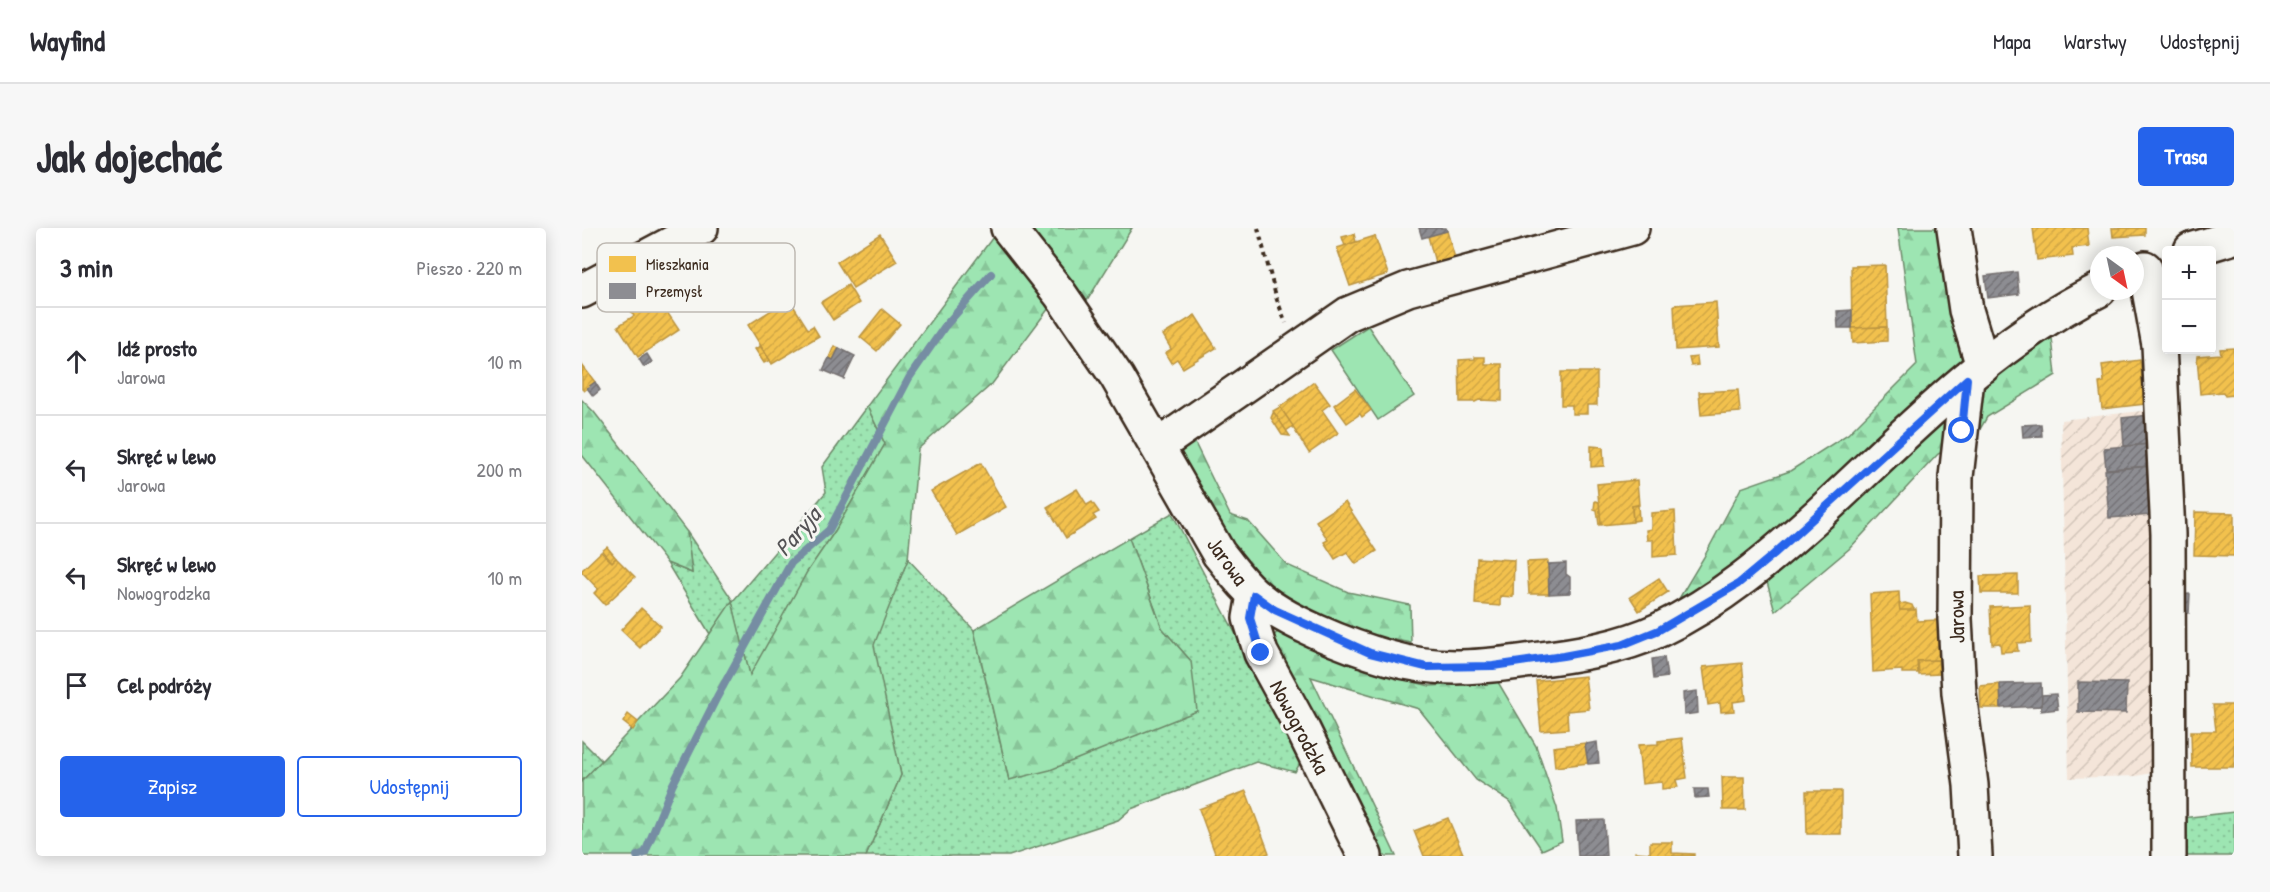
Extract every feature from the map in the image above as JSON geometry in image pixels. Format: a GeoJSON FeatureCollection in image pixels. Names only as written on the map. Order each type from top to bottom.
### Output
{"type":"FeatureCollection","features":[{"type":"Feature","properties":{"kind":"street"},"geometry":{"type":"LineString","coordinates":[[673,243],[701,228]]}},
{"type":"Feature","properties":{"kind":"street","name":"Jarowa"},"geometry":{"type":"LineString","coordinates":[[1008,228],[1086,330],[1158,446],[1219,554],[1254,595],[1285,615],[1370,653],[1426,667],[1493,666],[1563,656],[1622,645],[1659,630],[1738,584],[2008,344],[2090,295]]}},
{"type":"Feature","properties":{"kind":"street"},"geometry":{"type":"LineString","coordinates":[[1158,446],[1348,314],[1408,289],[1586,234],[1632,228]]}},
{"type":"Feature","properties":{"kind":"street"},"geometry":{"type":"LineString","coordinates":[[1954,228],[1975,372]]}},
{"type":"Feature","properties":{"kind":"street"},"geometry":{"type":"LineString","coordinates":[[2204,246],[2234,237]]}},
{"type":"Feature","properties":{"kind":"street"},"geometry":{"type":"LineString","coordinates":[[2149,266],[2159,345],[2167,522],[2169,856]]}},
{"type":"Feature","properties":{"kind":"street"},"geometry":{"type":"LineString","coordinates":[[582,291],[597,283]]}},
{"type":"Feature","properties":{"kind":"street","name":"Jarowa"},"geometry":{"type":"LineString","coordinates":[[1975,372],[1956,477],[1955,619],[1959,693],[1971,785],[1975,856]]}},
{"type":"Feature","properties":{"kind":"street","name":"Nowogrodzka"},"geometry":{"type":"LineString","coordinates":[[1254,595],[1250,618],[1261,653],[1304,730],[1365,856]]}},
{"type":"Feature","properties":{"kind":"path"},"geometry":{"type":"LineString","coordinates":[[1258,228],[1277,300],[1288,328]]}},
{"type":"Feature","properties":{"kind":"shaded area"},"geometry":{"type":"Polygon","coordinates":[[[2150,410],[2157,772],[2137,776],[2069,778],[2061,420],[2150,410]]]}},
{"type":"Feature","properties":{"kind":"green space"},"geometry":{"type":"Polygon","coordinates":[[[1019,228],[1132,228],[1082,309],[1019,228]]]}},
{"type":"Feature","properties":{"kind":"green space"},"geometry":{"type":"Polygon","coordinates":[[[1898,228],[1938,228],[1966,358],[1776,533],[1671,612],[1741,488],[1790,471],[1848,434],[1917,365],[1898,228]]]}},
{"type":"Feature","properties":{"kind":"green space"},"geometry":{"type":"Polygon","coordinates":[[[993,237],[1049,308],[992,384],[918,449],[908,559],[874,645],[901,775],[866,856],[582,856],[582,781],[680,678],[732,601],[750,675],[807,572],[835,531],[885,444],[867,406],[993,237]]]}},
{"type":"Feature","properties":{"kind":"green space"},"geometry":{"type":"Polygon","coordinates":[[[1368,326],[1414,396],[1378,420],[1331,350],[1368,326]]]}},
{"type":"Feature","properties":{"kind":"green space"},"geometry":{"type":"Polygon","coordinates":[[[2052,338],[2056,375],[1987,417],[1969,448],[1974,395],[1998,374],[2052,338]]]}},
{"type":"Feature","properties":{"kind":"green space"},"geometry":{"type":"Polygon","coordinates":[[[582,400],[594,412],[687,532],[692,573],[667,563],[582,455],[582,400]]]}},
{"type":"Feature","properties":{"kind":"green space"},"geometry":{"type":"Polygon","coordinates":[[[867,406],[885,444],[835,531],[807,573],[750,676],[732,602],[710,634],[667,563],[692,573],[687,532],[733,601],[826,492],[822,467],[867,406]]]}},
{"type":"Feature","properties":{"kind":"green space"},"geometry":{"type":"Polygon","coordinates":[[[1951,411],[1947,450],[1938,454],[1849,549],[1775,611],[1767,582],[1951,411]]]}},
{"type":"Feature","properties":{"kind":"green space"},"geometry":{"type":"Polygon","coordinates":[[[1192,437],[1230,515],[1248,521],[1287,565],[1348,592],[1410,605],[1411,643],[1369,635],[1304,611],[1246,564],[1215,526],[1172,446],[1192,437]]]}},
{"type":"Feature","properties":{"kind":"green space"},"geometry":{"type":"Polygon","coordinates":[[[1172,513],[1302,760],[1295,772],[1256,762],[1131,809],[1118,820],[1009,856],[866,856],[901,775],[873,645],[908,559],[974,630],[1009,780],[1191,661],[1162,628],[1129,538],[1172,513]]]}},
{"type":"Feature","properties":{"kind":"green space"},"geometry":{"type":"Polygon","coordinates":[[[1129,538],[1162,628],[1191,661],[1197,711],[1050,770],[1009,780],[974,630],[1129,538]]]}},
{"type":"Feature","properties":{"kind":"green space"},"geometry":{"type":"Polygon","coordinates":[[[1283,628],[1322,652],[1377,673],[1430,686],[1498,682],[1536,746],[1557,808],[1562,841],[1542,850],[1509,801],[1476,780],[1419,709],[1311,677],[1396,856],[1380,856],[1268,640],[1283,628]]]}},
{"type":"Feature","properties":{"kind":"green space"},"geometry":{"type":"Polygon","coordinates":[[[582,741],[602,761],[582,781],[582,741]]]}},
{"type":"Feature","properties":{"kind":"green space"},"geometry":{"type":"Polygon","coordinates":[[[2234,812],[2234,856],[2181,856],[2182,818],[2234,812]]]}},
{"type":"Feature","properties":{"kind":"building: Mieszkania"},"geometry":{"type":"Polygon","coordinates":[[[2033,228],[2087,228],[2089,246],[2072,248],[2073,256],[2037,260],[2033,228]]]}},
{"type":"Feature","properties":{"kind":"building: Mieszkania"},"geometry":{"type":"Polygon","coordinates":[[[2112,228],[2145,228],[2145,235],[2113,237],[2112,228]]]}},
{"type":"Feature","properties":{"kind":"building: Mieszkania"},"geometry":{"type":"Polygon","coordinates":[[[1447,231],[1457,265],[1437,270],[1428,236],[1447,231]]]}},
{"type":"Feature","properties":{"kind":"building: Mieszkania"},"geometry":{"type":"Polygon","coordinates":[[[880,234],[897,261],[853,288],[837,262],[880,234]]]}},
{"type":"Feature","properties":{"kind":"building: Mieszkania"},"geometry":{"type":"Polygon","coordinates":[[[1354,234],[1356,242],[1345,246],[1342,237],[1354,234]]]}},
{"type":"Feature","properties":{"kind":"building: Mieszkania"},"geometry":{"type":"Polygon","coordinates":[[[1375,236],[1388,274],[1350,286],[1337,248],[1375,236]]]}},
{"type":"Feature","properties":{"kind":"building: Mieszkania"},"geometry":{"type":"Polygon","coordinates":[[[1885,265],[1887,327],[1852,328],[1851,266],[1885,265]]]}},
{"type":"Feature","properties":{"kind":"building: Mieszkania"},"geometry":{"type":"Polygon","coordinates":[[[848,285],[859,303],[833,320],[821,302],[848,285]]]}},
{"type":"Feature","properties":{"kind":"building: Mieszkania"},"geometry":{"type":"Polygon","coordinates":[[[1716,302],[1719,347],[1676,350],[1674,305],[1716,302]]]}},
{"type":"Feature","properties":{"kind":"building: Mieszkania"},"geometry":{"type":"Polygon","coordinates":[[[795,308],[808,329],[813,326],[819,336],[772,364],[748,325],[768,312],[795,312],[795,308]]]}},
{"type":"Feature","properties":{"kind":"building: Mieszkania"},"geometry":{"type":"Polygon","coordinates":[[[882,309],[900,324],[877,351],[860,337],[882,309]]]}},
{"type":"Feature","properties":{"kind":"building: Mieszkania"},"geometry":{"type":"Polygon","coordinates":[[[632,312],[667,312],[679,330],[638,357],[618,326],[634,316],[632,312]]]}},
{"type":"Feature","properties":{"kind":"building: Mieszkania"},"geometry":{"type":"Polygon","coordinates":[[[1195,315],[1216,348],[1183,368],[1177,359],[1171,363],[1165,353],[1171,349],[1163,335],[1195,315]]]}},
{"type":"Feature","properties":{"kind":"building: Mieszkania"},"geometry":{"type":"Polygon","coordinates":[[[1887,327],[1887,341],[1853,343],[1852,328],[1887,327]]]}},
{"type":"Feature","properties":{"kind":"building: Mieszkania"},"geometry":{"type":"Polygon","coordinates":[[[760,346],[770,360],[764,363],[755,349],[760,346]]]}},
{"type":"Feature","properties":{"kind":"building: Mieszkania"},"geometry":{"type":"Polygon","coordinates":[[[834,346],[839,348],[833,360],[829,358],[834,346]]]}},
{"type":"Feature","properties":{"kind":"building: Mieszkania"},"geometry":{"type":"Polygon","coordinates":[[[2234,348],[2234,395],[2225,396],[2223,392],[2200,394],[2197,356],[2221,354],[2220,349],[2234,348]]]}},
{"type":"Feature","properties":{"kind":"building: Mieszkania"},"geometry":{"type":"Polygon","coordinates":[[[1475,357],[1485,357],[1485,364],[1502,364],[1502,401],[1460,402],[1459,360],[1475,359],[1475,357]]]}},
{"type":"Feature","properties":{"kind":"building: Mieszkania"},"geometry":{"type":"Polygon","coordinates":[[[1697,357],[1698,365],[1691,366],[1689,358],[1697,357]]]}},
{"type":"Feature","properties":{"kind":"building: Mieszkania"},"geometry":{"type":"Polygon","coordinates":[[[2140,360],[2145,404],[2102,409],[2099,383],[2104,382],[2102,365],[2140,360]]]}},
{"type":"Feature","properties":{"kind":"building: Mieszkania"},"geometry":{"type":"Polygon","coordinates":[[[582,365],[595,382],[584,391],[582,389],[582,365]]]}},
{"type":"Feature","properties":{"kind":"building: Mieszkania"},"geometry":{"type":"Polygon","coordinates":[[[1561,372],[1597,372],[1597,405],[1587,405],[1587,414],[1572,414],[1572,405],[1561,405],[1561,372]]]}},
{"type":"Feature","properties":{"kind":"building: Mieszkania"},"geometry":{"type":"Polygon","coordinates":[[[1314,382],[1330,404],[1322,410],[1338,433],[1309,453],[1280,407],[1314,382]]]}},
{"type":"Feature","properties":{"kind":"building: Mieszkania"},"geometry":{"type":"Polygon","coordinates":[[[1355,389],[1371,410],[1362,417],[1360,414],[1347,423],[1334,405],[1355,389]]]}},
{"type":"Feature","properties":{"kind":"building: Mieszkania"},"geometry":{"type":"Polygon","coordinates":[[[1738,390],[1740,412],[1701,415],[1699,392],[1738,390]]]}},
{"type":"Feature","properties":{"kind":"building: Mieszkania"},"geometry":{"type":"Polygon","coordinates":[[[1280,407],[1293,426],[1286,431],[1273,411],[1280,407]]]}},
{"type":"Feature","properties":{"kind":"building: Mieszkania"},"geometry":{"type":"Polygon","coordinates":[[[1273,413],[1290,436],[1282,435],[1271,418],[1273,413]]]}},
{"type":"Feature","properties":{"kind":"building: Mieszkania"},"geometry":{"type":"Polygon","coordinates":[[[1591,446],[1603,447],[1604,466],[1591,467],[1591,446]]]}},
{"type":"Feature","properties":{"kind":"building: Mieszkania"},"geometry":{"type":"Polygon","coordinates":[[[981,463],[1006,507],[957,535],[931,491],[981,463]]]}},
{"type":"Feature","properties":{"kind":"building: Mieszkania"},"geometry":{"type":"Polygon","coordinates":[[[1637,480],[1639,505],[1632,506],[1633,522],[1601,525],[1597,484],[1637,480]]]}},
{"type":"Feature","properties":{"kind":"building: Mieszkania"},"geometry":{"type":"Polygon","coordinates":[[[1077,489],[1087,505],[1092,502],[1099,512],[1093,515],[1096,519],[1066,538],[1047,507],[1077,489]]]}},
{"type":"Feature","properties":{"kind":"building: Mieszkania"},"geometry":{"type":"Polygon","coordinates":[[[1595,501],[1599,502],[1601,524],[1599,525],[1597,510],[1594,509],[1595,501]]]}},
{"type":"Feature","properties":{"kind":"building: Mieszkania"},"geometry":{"type":"Polygon","coordinates":[[[1345,502],[1377,551],[1356,564],[1347,552],[1335,559],[1324,542],[1328,540],[1316,521],[1345,502]]]}},
{"type":"Feature","properties":{"kind":"building: Mieszkania"},"geometry":{"type":"Polygon","coordinates":[[[1638,505],[1639,520],[1633,521],[1632,506],[1638,505]]]}},
{"type":"Feature","properties":{"kind":"building: Mieszkania"},"geometry":{"type":"Polygon","coordinates":[[[1675,511],[1677,555],[1653,557],[1653,540],[1647,540],[1646,530],[1651,529],[1651,513],[1675,511]]]}},
{"type":"Feature","properties":{"kind":"building: Mieszkania"},"geometry":{"type":"Polygon","coordinates":[[[2195,512],[2234,513],[2234,556],[2194,555],[2195,512]]]}},
{"type":"Feature","properties":{"kind":"building: Mieszkania"},"geometry":{"type":"Polygon","coordinates":[[[607,547],[616,558],[612,562],[602,551],[607,547]]]}},
{"type":"Feature","properties":{"kind":"building: Mieszkania"},"geometry":{"type":"Polygon","coordinates":[[[601,552],[612,562],[616,558],[635,577],[605,605],[594,593],[598,589],[582,572],[601,552]]]}},
{"type":"Feature","properties":{"kind":"building: Mieszkania"},"geometry":{"type":"Polygon","coordinates":[[[1477,558],[1514,560],[1513,597],[1500,596],[1500,606],[1475,604],[1477,558]]]}},
{"type":"Feature","properties":{"kind":"building: Mieszkania"},"geometry":{"type":"Polygon","coordinates":[[[1548,561],[1549,594],[1529,594],[1527,562],[1548,561]]]}},
{"type":"Feature","properties":{"kind":"building: Mieszkania"},"geometry":{"type":"Polygon","coordinates":[[[2018,575],[2018,593],[1981,593],[1980,576],[2018,575]]]}},
{"type":"Feature","properties":{"kind":"building: Mieszkania"},"geometry":{"type":"Polygon","coordinates":[[[1659,578],[1668,592],[1639,611],[1630,597],[1659,578]]]}},
{"type":"Feature","properties":{"kind":"building: Mieszkania"},"geometry":{"type":"Polygon","coordinates":[[[1899,592],[1900,610],[1916,609],[1917,621],[1938,620],[1940,660],[1917,661],[1918,673],[1902,673],[1902,670],[1873,672],[1870,594],[1899,592]]]}},
{"type":"Feature","properties":{"kind":"building: Mieszkania"},"geometry":{"type":"Polygon","coordinates":[[[1899,604],[1912,605],[1914,610],[1900,610],[1899,604]]]}},
{"type":"Feature","properties":{"kind":"building: Mieszkania"},"geometry":{"type":"Polygon","coordinates":[[[2030,605],[2031,642],[2017,643],[2018,651],[2001,652],[2000,643],[1992,644],[1990,607],[2030,605]]]}},
{"type":"Feature","properties":{"kind":"building: Mieszkania"},"geometry":{"type":"Polygon","coordinates":[[[641,608],[661,626],[640,648],[621,630],[641,608]]]}},
{"type":"Feature","properties":{"kind":"building: Mieszkania"},"geometry":{"type":"Polygon","coordinates":[[[1938,660],[1940,674],[1919,675],[1918,661],[1938,660]]]}},
{"type":"Feature","properties":{"kind":"building: Mieszkania"},"geometry":{"type":"Polygon","coordinates":[[[1742,663],[1746,700],[1733,702],[1734,711],[1721,712],[1720,703],[1708,705],[1703,667],[1742,663]]]}},
{"type":"Feature","properties":{"kind":"building: Mieszkania"},"geometry":{"type":"Polygon","coordinates":[[[1585,676],[1589,709],[1567,711],[1568,729],[1541,731],[1536,681],[1585,676]]]}},
{"type":"Feature","properties":{"kind":"building: Mieszkania"},"geometry":{"type":"Polygon","coordinates":[[[2000,684],[2001,708],[1981,708],[1980,686],[2000,684]]]}},
{"type":"Feature","properties":{"kind":"building: Mieszkania"},"geometry":{"type":"Polygon","coordinates":[[[2213,705],[2234,705],[2234,767],[2192,767],[2191,731],[2216,731],[2213,705]]]}},
{"type":"Feature","properties":{"kind":"building: Mieszkania"},"geometry":{"type":"Polygon","coordinates":[[[628,714],[638,722],[633,730],[623,722],[628,714]]]}},
{"type":"Feature","properties":{"kind":"building: Mieszkania"},"geometry":{"type":"Polygon","coordinates":[[[1682,738],[1687,778],[1676,780],[1678,787],[1672,788],[1662,789],[1662,782],[1642,784],[1638,745],[1658,744],[1658,741],[1682,738]]]}},
{"type":"Feature","properties":{"kind":"building: Mieszkania"},"geometry":{"type":"Polygon","coordinates":[[[1585,743],[1588,763],[1555,767],[1553,747],[1585,743]]]}},
{"type":"Feature","properties":{"kind":"building: Mieszkania"},"geometry":{"type":"Polygon","coordinates":[[[1722,777],[1744,777],[1745,810],[1723,810],[1722,777]]]}},
{"type":"Feature","properties":{"kind":"building: Mieszkania"},"geometry":{"type":"Polygon","coordinates":[[[1246,791],[1269,853],[1262,856],[1216,856],[1199,809],[1246,791]]]}},
{"type":"Feature","properties":{"kind":"building: Mieszkania"},"geometry":{"type":"Polygon","coordinates":[[[1806,791],[1841,791],[1841,834],[1807,834],[1806,791]]]}},
{"type":"Feature","properties":{"kind":"building: Mieszkania"},"geometry":{"type":"Polygon","coordinates":[[[1448,818],[1464,856],[1424,856],[1414,831],[1448,818]]]}},
{"type":"Feature","properties":{"kind":"building: Mieszkania"},"geometry":{"type":"Polygon","coordinates":[[[1650,842],[1672,842],[1672,853],[1694,854],[1694,856],[1635,856],[1635,852],[1650,853],[1650,842]]]}},
{"type":"Feature","properties":{"kind":"building: Przemysł"},"geometry":{"type":"Polygon","coordinates":[[[1419,228],[1446,228],[1447,231],[1422,238],[1419,228]]]}},
{"type":"Feature","properties":{"kind":"building: Przemysł"},"geometry":{"type":"Polygon","coordinates":[[[2017,272],[2019,294],[1988,298],[1985,276],[2017,272]]]}},
{"type":"Feature","properties":{"kind":"building: Przemysł"},"geometry":{"type":"Polygon","coordinates":[[[1852,310],[1852,328],[1838,328],[1837,311],[1852,310]]]}},
{"type":"Feature","properties":{"kind":"building: Przemysł"},"geometry":{"type":"Polygon","coordinates":[[[839,348],[855,356],[844,379],[823,370],[829,358],[833,360],[839,348]]]}},
{"type":"Feature","properties":{"kind":"building: Przemysł"},"geometry":{"type":"Polygon","coordinates":[[[647,354],[652,362],[644,367],[639,359],[647,354]]]}},
{"type":"Feature","properties":{"kind":"building: Przemysł"},"geometry":{"type":"Polygon","coordinates":[[[595,382],[600,390],[593,396],[587,388],[595,382]]]}},
{"type":"Feature","properties":{"kind":"building: Przemysł"},"geometry":{"type":"Polygon","coordinates":[[[2149,415],[2151,444],[2124,446],[2122,418],[2149,415]]]}},
{"type":"Feature","properties":{"kind":"building: Przemysł"},"geometry":{"type":"Polygon","coordinates":[[[2041,424],[2042,436],[2023,437],[2022,425],[2041,424]]]}},
{"type":"Feature","properties":{"kind":"building: Przemysł"},"geometry":{"type":"Polygon","coordinates":[[[2152,444],[2153,466],[2106,469],[2104,448],[2152,444]]]}},
{"type":"Feature","properties":{"kind":"building: Przemysł"},"geometry":{"type":"Polygon","coordinates":[[[2153,466],[2153,515],[2109,518],[2105,470],[2153,466]]]}},
{"type":"Feature","properties":{"kind":"building: Przemysł"},"geometry":{"type":"Polygon","coordinates":[[[1566,563],[1566,574],[1570,577],[1570,593],[1549,594],[1548,564],[1566,563]]]}},
{"type":"Feature","properties":{"kind":"building: Przemysł"},"geometry":{"type":"Polygon","coordinates":[[[2190,594],[2189,613],[2177,613],[2177,595],[2190,594]]]}},
{"type":"Feature","properties":{"kind":"building: Przemysł"},"geometry":{"type":"Polygon","coordinates":[[[1664,657],[1667,677],[1654,679],[1652,659],[1664,657]]]}},
{"type":"Feature","properties":{"kind":"building: Przemysł"},"geometry":{"type":"Polygon","coordinates":[[[2078,682],[2127,683],[2126,713],[2078,712],[2078,682]]]}},
{"type":"Feature","properties":{"kind":"building: Przemysł"},"geometry":{"type":"Polygon","coordinates":[[[2041,683],[2042,706],[2001,708],[2000,684],[2041,683]]]}},
{"type":"Feature","properties":{"kind":"building: Przemysł"},"geometry":{"type":"Polygon","coordinates":[[[1697,691],[1698,713],[1684,715],[1683,693],[1697,691]]]}},
{"type":"Feature","properties":{"kind":"building: Przemysł"},"geometry":{"type":"Polygon","coordinates":[[[2056,694],[2058,709],[2041,711],[2042,695],[2056,694]]]}},
{"type":"Feature","properties":{"kind":"building: Przemysł"},"geometry":{"type":"Polygon","coordinates":[[[1597,742],[1599,763],[1588,764],[1585,744],[1597,742]]]}},
{"type":"Feature","properties":{"kind":"building: Przemysł"},"geometry":{"type":"Polygon","coordinates":[[[1694,789],[1708,789],[1709,797],[1695,798],[1694,789]]]}},
{"type":"Feature","properties":{"kind":"building: Przemysł"},"geometry":{"type":"Polygon","coordinates":[[[1604,820],[1606,856],[1578,856],[1576,821],[1604,820]]]}},
{"type":"Feature","properties":{"kind":"waterway","name":"Paryja"},"geometry":{"type":"LineString","coordinates":[[637,856],[645,853],[672,786],[717,697],[791,563],[829,530],[909,378],[945,326],[991,274]]}},
{"type":"Feature","properties":{"kind":"route"},"geometry":{"type":"LineString","coordinates":[[1261,653],[1250,618],[1254,595],[1275,610],[1370,653],[1426,667],[1493,666],[1622,645],[1659,630],[1738,584],[1967,379],[1962,431]]}}]}
